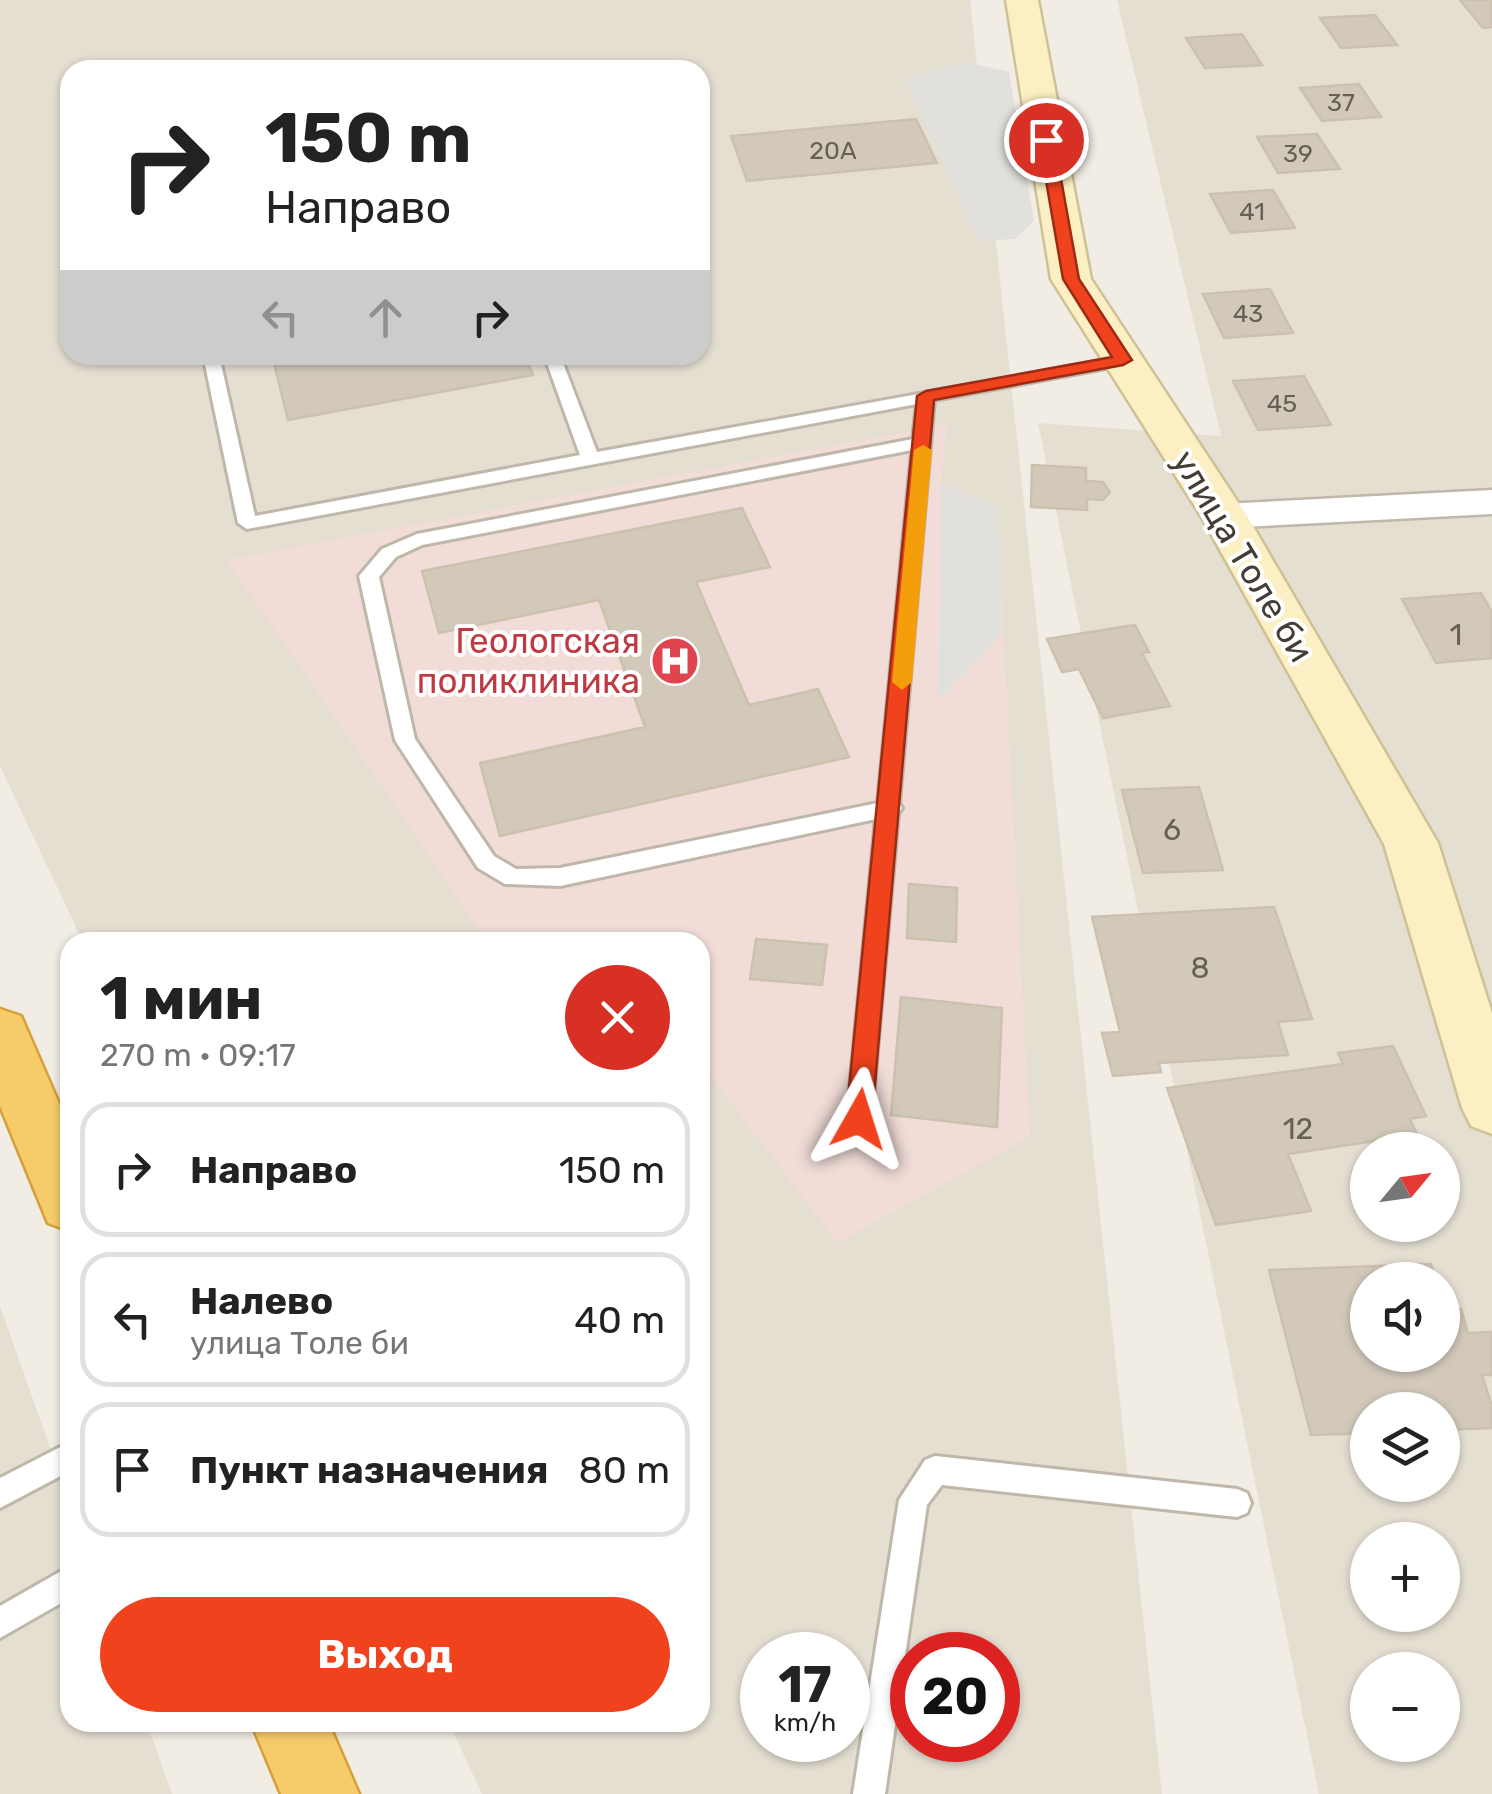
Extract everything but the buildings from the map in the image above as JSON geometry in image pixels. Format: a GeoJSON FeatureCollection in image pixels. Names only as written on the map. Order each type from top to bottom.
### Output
{"type":"FeatureCollection","features":[{"type":"Feature","properties":{"kind":"highway"},"geometry":{"type":"LineString","coordinates":[[6,1069],[60,1182]]}},
{"type":"Feature","properties":{"kind":"highway"},"geometry":{"type":"LineString","coordinates":[[293,1732],[320,1794]]}},
{"type":"Feature","properties":{"kind":"street","name":"улица Толе би"},"geometry":{"type":"LineString","coordinates":[[1022,0],[1071,279],[1224,516],[1411,843],[1492,1108]]}},
{"type":"Feature","properties":{"kind":"street"},"geometry":{"type":"LineString","coordinates":[[1224,516],[1492,502]]}},
{"type":"Feature","properties":{"kind":"lane"},"geometry":{"type":"LineString","coordinates":[[213,365],[247,522],[1123,360]]}},
{"type":"Feature","properties":{"kind":"lane"},"geometry":{"type":"LineString","coordinates":[[556,365],[590,457]]}},
{"type":"Feature","properties":{"kind":"lane"},"geometry":{"type":"LineString","coordinates":[[859,1119],[891,808],[926,396]]}},
{"type":"Feature","properties":{"kind":"lane"},"geometry":{"type":"LineString","coordinates":[[891,808],[560,877],[513,878],[486,862],[405,740],[369,576],[388,552],[417,540],[924,442]]}},
{"type":"Feature","properties":{"kind":"lane"},"geometry":{"type":"LineString","coordinates":[[0,1494],[60,1461]]}},
{"type":"Feature","properties":{"kind":"lane"},"geometry":{"type":"LineString","coordinates":[[869,1794],[913,1500],[936,1470],[1237,1502]]}},
{"type":"Feature","properties":{"kind":"lane"},"geometry":{"type":"LineString","coordinates":[[0,1623],[60,1588]]}},
{"type":"Feature","properties":{"kind":"shaded area"},"geometry":{"type":"Polygon","coordinates":[[[0,0],[970,0],[1162,1794],[482,1794],[453,1732],[710,1732],[710,932],[78,932],[0,766],[0,0]]]}},
{"type":"Feature","properties":{"kind":"shaded area"},"geometry":{"type":"Polygon","coordinates":[[[1117,0],[1492,0],[1492,1794],[1319,1794],[1038,423],[1221,436],[1117,0]]]}},
{"type":"Feature","properties":{"kind":"shaded area"},"geometry":{"type":"Polygon","coordinates":[[[966,62],[1009,72],[1034,221],[1015,239],[979,241],[904,78],[966,62]]]}},
{"type":"Feature","properties":{"kind":"shaded area"},"geometry":{"type":"Polygon","coordinates":[[[947,424],[941,483],[997,507],[1030,1136],[837,1243],[710,1074],[710,932],[481,932],[227,560],[947,424]]]}},
{"type":"Feature","properties":{"kind":"shaded area"},"geometry":{"type":"Polygon","coordinates":[[[941,483],[997,507],[1002,634],[938,701],[941,483]]]}},
{"type":"Feature","properties":{"kind":"shaded area"},"geometry":{"type":"Polygon","coordinates":[[[0,1306],[60,1476],[60,1732],[150,1732],[172,1794],[0,1794],[0,1306]]]}},
{"type":"Feature","properties":{"kind":"slow traffic"},"geometry":{"type":"LineString","coordinates":[[902,682],[923,450]]}},
{"type":"Feature","properties":{"kind":"place","name":"Геологская поликлиника"},"geometry":{"type":"Point","coordinates":[675,661]}},
{"type":"Feature","properties":{"kind":"route"},"geometry":{"type":"LineString","coordinates":[[859,1119],[891,808],[926,396],[1123,360],[1071,279],[1046,140]]}}]}
